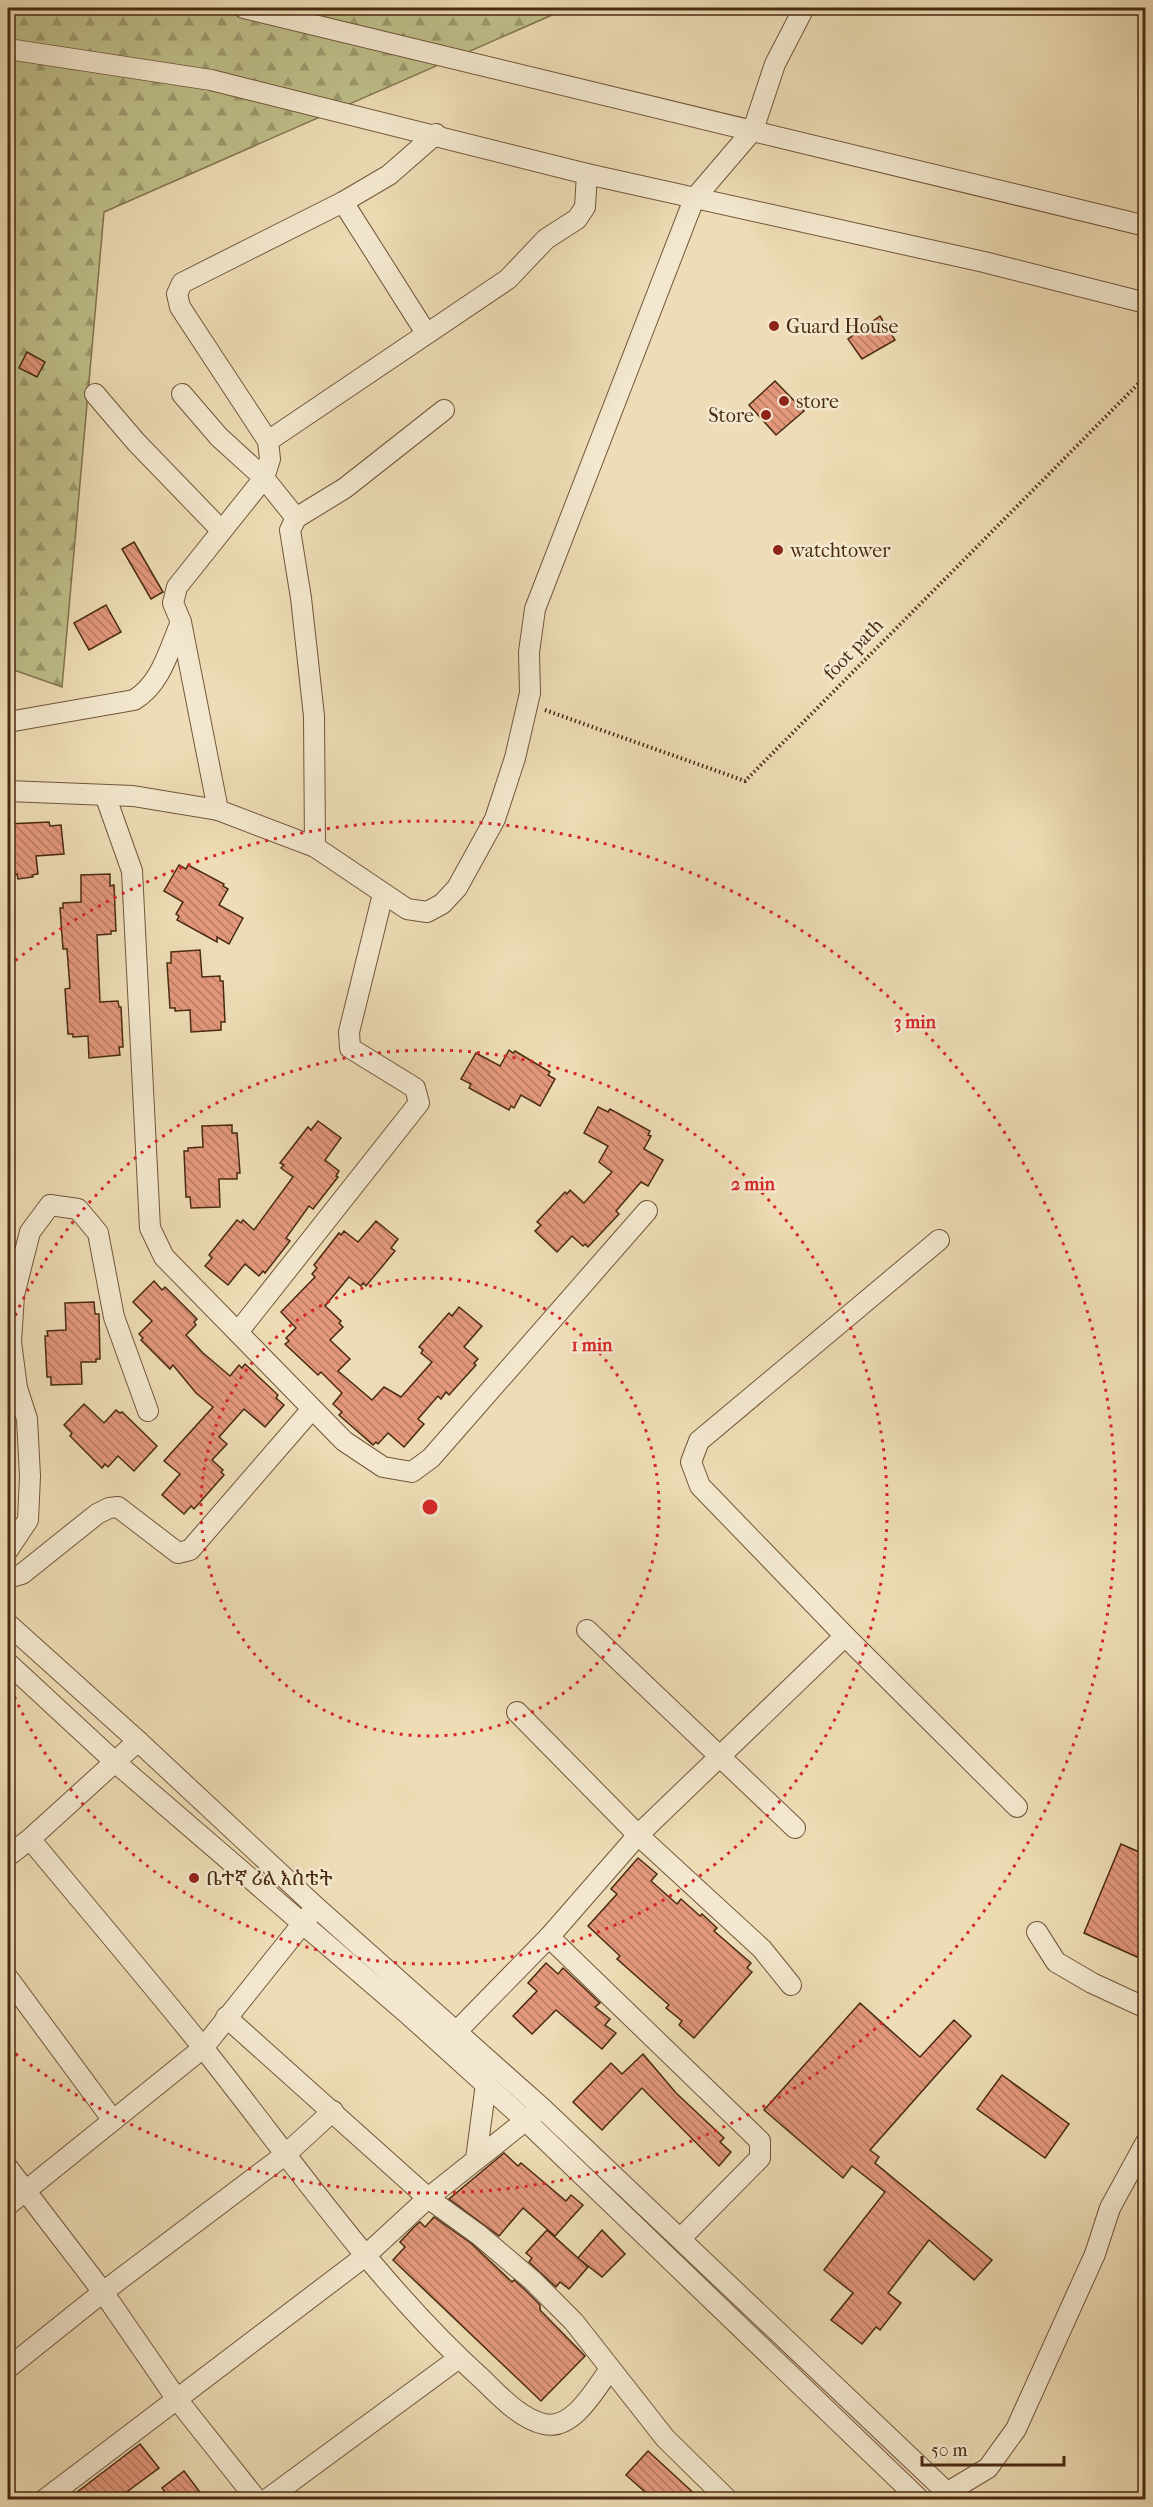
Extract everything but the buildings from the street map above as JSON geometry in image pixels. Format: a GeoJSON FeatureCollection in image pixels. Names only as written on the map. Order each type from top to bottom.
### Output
{"type":"FeatureCollection","features":[{"type":"Feature","properties":{"kind":"street"},"geometry":{"type":"LineString","coordinates":[[244,8],[1146,226]]}},
{"type":"Feature","properties":{"kind":"street"},"geometry":{"type":"LineString","coordinates":[[8,791],[133,795],[218,810],[315,847],[407,909],[427,912],[442,904],[457,888],[495,819],[516,758],[530,693],[528,652],[535,609],[694,199],[753,130],[776,64],[804,8]]}},
{"type":"Feature","properties":{"kind":"street"},"geometry":{"type":"LineString","coordinates":[[8,49],[211,80],[436,134],[586,174],[984,262],[1146,303]]}},
{"type":"Feature","properties":{"kind":"street"},"geometry":{"type":"LineString","coordinates":[[218,810],[181,622],[173,603],[177,587],[264,478],[270,459],[268,441],[180,307],[177,294],[182,283],[343,202],[389,175],[436,134]]}},
{"type":"Feature","properties":{"kind":"street"},"geometry":{"type":"LineString","coordinates":[[268,441],[508,279],[546,239],[577,219],[585,207],[586,174]]}},
{"type":"Feature","properties":{"kind":"street"},"geometry":{"type":"LineString","coordinates":[[343,202],[426,333]]}},
{"type":"Feature","properties":{"kind":"street"},"geometry":{"type":"LineString","coordinates":[[95,394],[136,442],[221,530]]}},
{"type":"Feature","properties":{"kind":"street"},"geometry":{"type":"LineString","coordinates":[[182,394],[219,437],[264,478],[296,518]]}},
{"type":"Feature","properties":{"kind":"street"},"geometry":{"type":"LineString","coordinates":[[315,847],[314,716],[301,598],[290,530],[296,518],[345,488],[444,410]]}},
{"type":"Feature","properties":{"kind":"street"},"geometry":{"type":"LineString","coordinates":[[8,722],[134,700],[141,696],[156,680],[181,622]]}},
{"type":"Feature","properties":{"kind":"street"},"geometry":{"type":"LineString","coordinates":[[105,795],[132,871],[150,1228],[164,1257],[344,1442],[383,1467],[412,1472],[431,1458],[647,1211]]}},
{"type":"Feature","properties":{"kind":"street"},"geometry":{"type":"LineString","coordinates":[[238,1332],[419,1103],[415,1088],[350,1048],[350,1032],[383,894]]}},
{"type":"Feature","properties":{"kind":"street"},"geometry":{"type":"LineString","coordinates":[[8,1550],[28,1520],[30,1476],[27,1419],[17,1388],[11,1342],[14,1295],[30,1232],[50,1205],[78,1209],[98,1233],[114,1317],[148,1411]]}},
{"type":"Feature","properties":{"kind":"street"},"geometry":{"type":"LineString","coordinates":[[939,1240],[699,1441],[691,1462],[700,1486],[845,1636],[1017,1807]]}},
{"type":"Feature","properties":{"kind":"street"},"geometry":{"type":"LineString","coordinates":[[8,1578],[22,1574],[97,1514],[109,1508],[118,1507],[178,1553],[189,1550],[312,1409]]}},
{"type":"Feature","properties":{"kind":"street"},"geometry":{"type":"LineString","coordinates":[[8,1624],[138,1741],[316,1907],[542,2108],[951,2496],[988,2468],[1016,2429],[1095,2254],[1110,2208],[1146,2142]]}},
{"type":"Feature","properties":{"kind":"street"},"geometry":{"type":"LineString","coordinates":[[587,1630],[795,1828]]}},
{"type":"Feature","properties":{"kind":"street"},"geometry":{"type":"LineString","coordinates":[[457,2031],[549,1937],[638,1835],[845,1636]]}},
{"type":"Feature","properties":{"kind":"street"},"geometry":{"type":"LineString","coordinates":[[8,1664],[115,1762],[303,1923],[525,2120],[920,2499]]}},
{"type":"Feature","properties":{"kind":"street"},"geometry":{"type":"LineString","coordinates":[[517,1712],[638,1835],[762,1949],[791,1985]]}},
{"type":"Feature","properties":{"kind":"street"},"geometry":{"type":"LineString","coordinates":[[8,1856],[30,1839],[138,1741]]}},
{"type":"Feature","properties":{"kind":"street"},"geometry":{"type":"LineString","coordinates":[[30,1839],[202,2048],[364,2257],[459,2358],[508,2403],[528,2418],[546,2425],[566,2420],[584,2404],[610,2369]]}},
{"type":"Feature","properties":{"kind":"street"},"geometry":{"type":"LineString","coordinates":[[8,2205],[202,2048],[316,1907]]}},
{"type":"Feature","properties":{"kind":"street"},"geometry":{"type":"LineString","coordinates":[[1037,1932],[1056,1962],[1092,1983],[1146,2008]]}},
{"type":"Feature","properties":{"kind":"street"},"geometry":{"type":"LineString","coordinates":[[549,1937],[760,2141],[760,2158],[681,2238]]}},
{"type":"Feature","properties":{"kind":"street"},"geometry":{"type":"LineString","coordinates":[[8,1978],[112,2119]]}},
{"type":"Feature","properties":{"kind":"street"},"geometry":{"type":"LineString","coordinates":[[226,2017],[428,2198],[479,2235],[532,2280],[574,2322],[664,2438],[728,2499]]}},
{"type":"Feature","properties":{"kind":"street"},"geometry":{"type":"LineString","coordinates":[[476,2159],[485,2084],[491,2061]]}},
{"type":"Feature","properties":{"kind":"street"},"geometry":{"type":"LineString","coordinates":[[44,2499],[364,2257],[428,2198],[542,2108]]}},
{"type":"Feature","properties":{"kind":"street"},"geometry":{"type":"LineString","coordinates":[[8,2368],[103,2292],[286,2154],[333,2111]]}},
{"type":"Feature","properties":{"kind":"street"},"geometry":{"type":"LineString","coordinates":[[8,2168],[103,2292],[176,2398],[257,2499]]}},
{"type":"Feature","properties":{"kind":"street"},"geometry":{"type":"LineString","coordinates":[[266,2499],[459,2358]]}},
{"type":"Feature","properties":{"kind":"path","name":"foot path"},"geometry":{"type":"LineString","coordinates":[[528,703],[745,781],[1146,376]]}},
{"type":"Feature","properties":{"kind":"green space"},"geometry":{"type":"Polygon","coordinates":[[[8,8],[568,8],[104,212],[62,687],[8,668],[8,8]]]}},
{"type":"Feature","properties":{"kind":"place","name":"Guard House"},"geometry":{"type":"Point","coordinates":[774,326]}},
{"type":"Feature","properties":{"kind":"place","name":"store"},"geometry":{"type":"Point","coordinates":[784,401]}},
{"type":"Feature","properties":{"kind":"place","name":"Store"},"geometry":{"type":"Point","coordinates":[766,415]}},
{"type":"Feature","properties":{"kind":"place","name":"watchtower"},"geometry":{"type":"Point","coordinates":[778,550]}},
{"type":"Feature","properties":{"kind":"place","name":"ቤተኛ ሪል እስቴት"},"geometry":{"type":"Point","coordinates":[194,1878]}}]}
